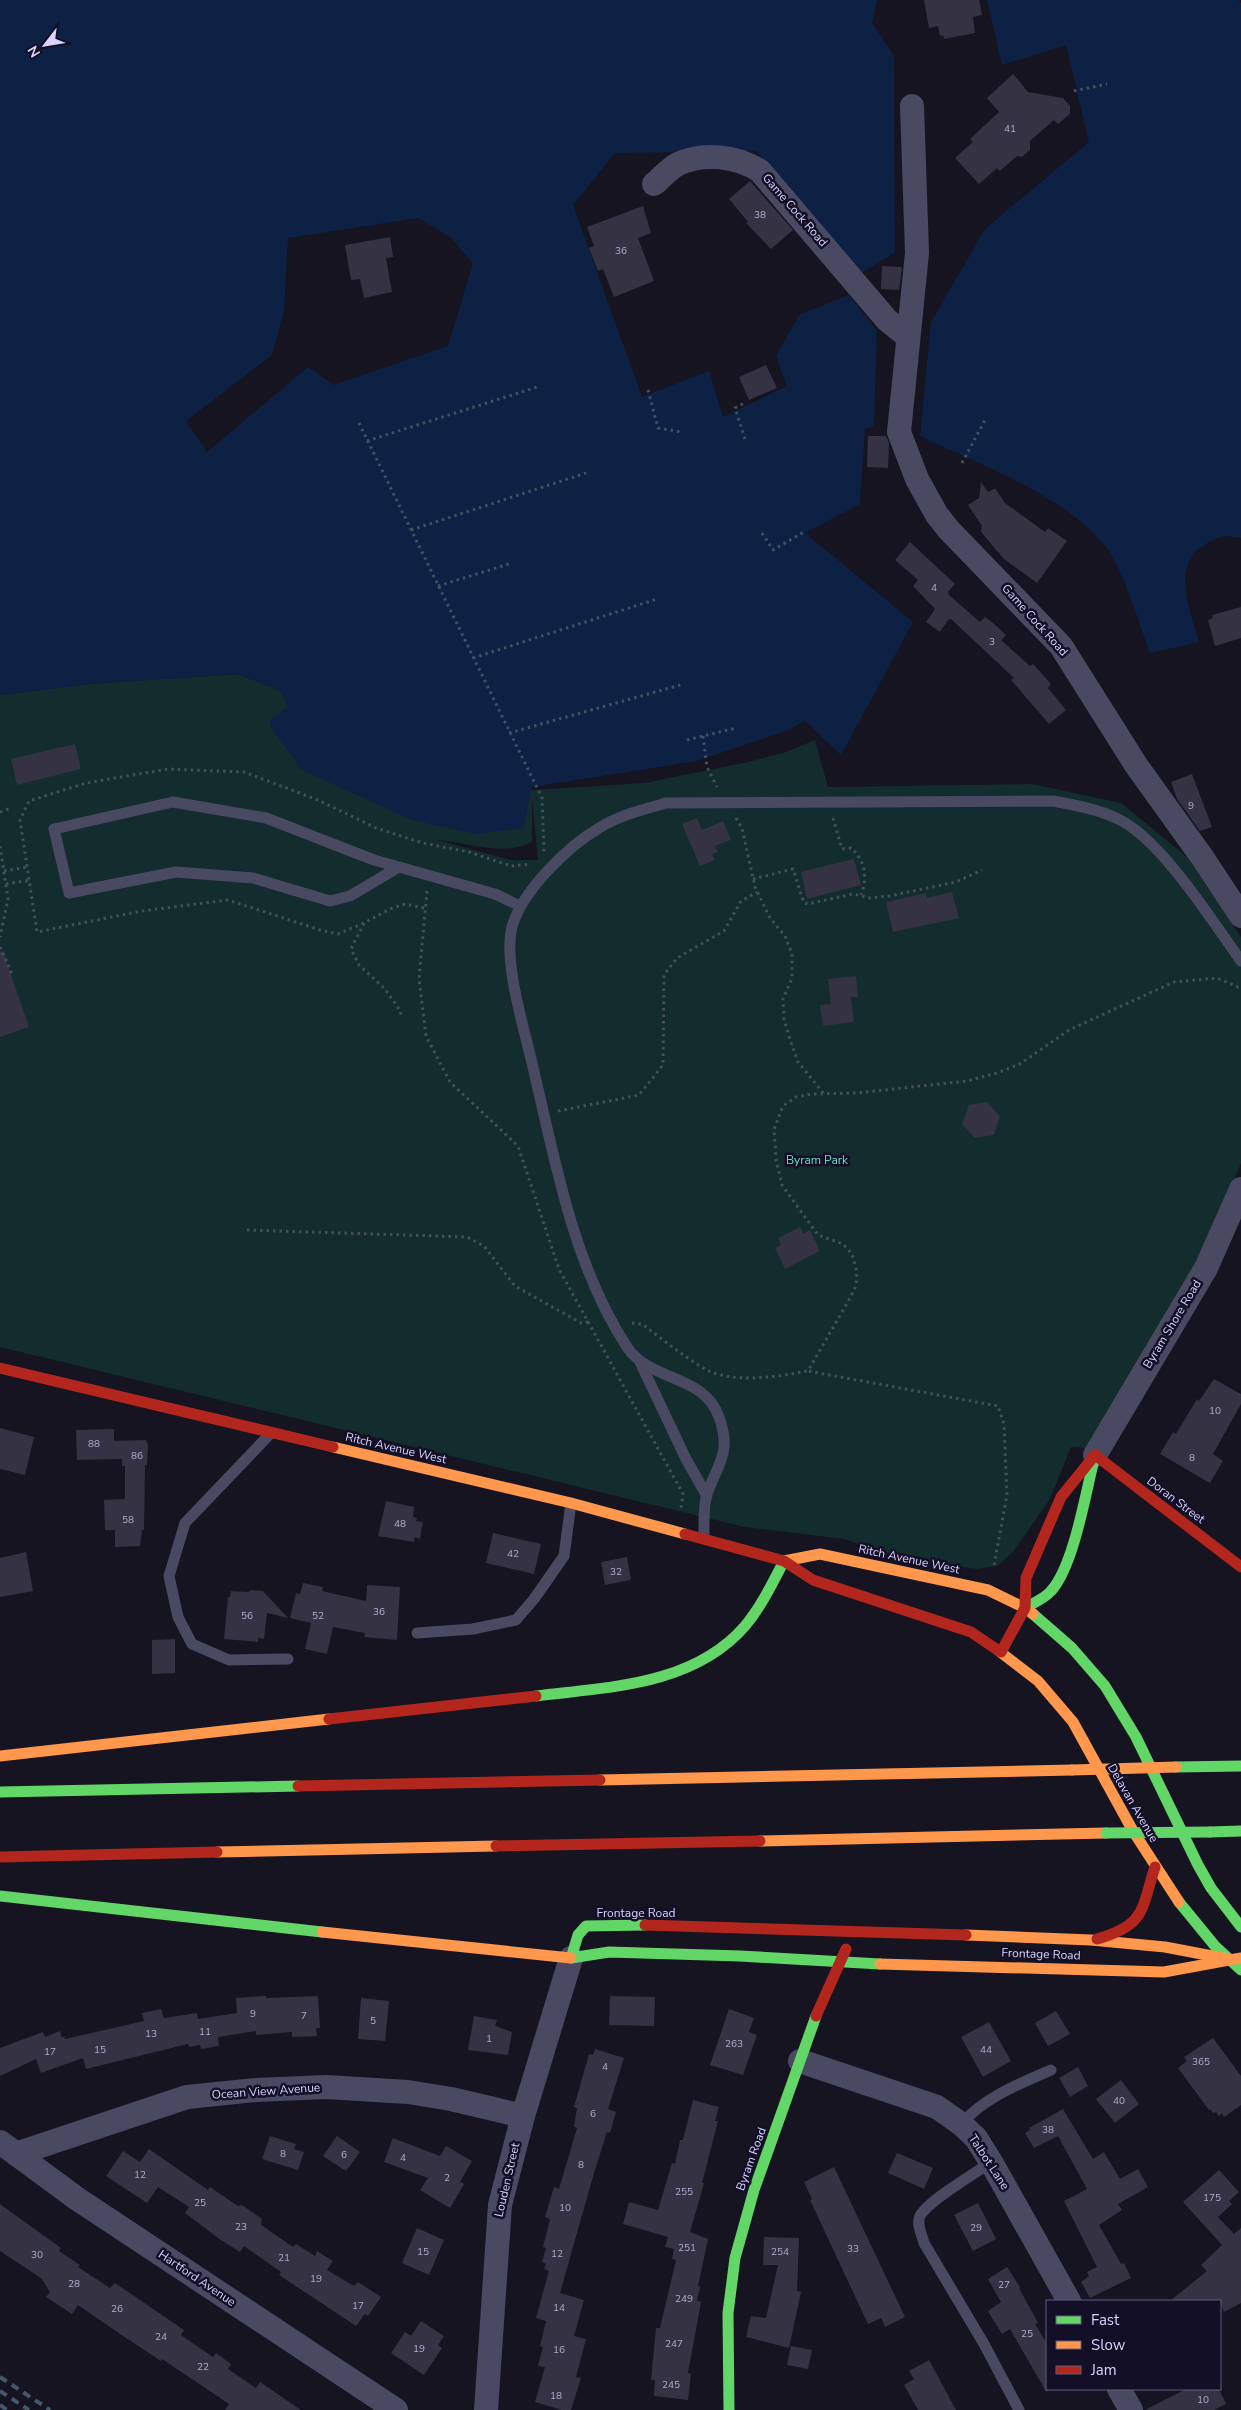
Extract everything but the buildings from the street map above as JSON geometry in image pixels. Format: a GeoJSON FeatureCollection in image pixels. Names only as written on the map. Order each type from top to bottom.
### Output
{"type":"FeatureCollection","features":[{"type":"Feature","properties":{"kind":"main road","name":"Ritch Avenue West"},"geometry":{"type":"LineString","coordinates":[[0,1368],[571,1503],[704,1538],[784,1562],[814,1580],[971,1632],[1001,1652]]}},
{"type":"Feature","properties":{"kind":"main road","name":"Doran Street"},"geometry":{"type":"LineString","coordinates":[[1094,1455],[1241,1567]]}},
{"type":"Feature","properties":{"kind":"main road","name":"Byram Shore Road"},"geometry":{"type":"LineString","coordinates":[[1025,1608],[1052,1591],[1062,1571],[1083,1504],[1094,1455]]}},
{"type":"Feature","properties":{"kind":"main road","name":"Byram Shore Road"},"geometry":{"type":"LineString","coordinates":[[1001,1652],[1025,1608],[1026,1578],[1061,1498],[1094,1455]]}},
{"type":"Feature","properties":{"kind":"main road","name":"Ritch Avenue West"},"geometry":{"type":"LineString","coordinates":[[784,1562],[820,1554],[988,1590],[1025,1608]]}},
{"type":"Feature","properties":{"kind":"main road"},"geometry":{"type":"LineString","coordinates":[[0,1756],[620,1686],[664,1678],[703,1660],[739,1631],[756,1612],[784,1562]]}},
{"type":"Feature","properties":{"kind":"main road"},"geometry":{"type":"LineString","coordinates":[[1025,1608],[1072,1648],[1105,1686],[1136,1737],[1198,1865],[1211,1888],[1241,1927]]}},
{"type":"Feature","properties":{"kind":"main road","name":"Delavan Avenue"},"geometry":{"type":"LineString","coordinates":[[1001,1652],[1038,1681],[1073,1722],[1155,1867],[1185,1910],[1228,1959],[1241,1970]]}},
{"type":"Feature","properties":{"kind":"main road"},"geometry":{"type":"LineString","coordinates":[[0,1792],[1241,1766]]}},
{"type":"Feature","properties":{"kind":"main road"},"geometry":{"type":"LineString","coordinates":[[0,1856],[1241,1831]]}},
{"type":"Feature","properties":{"kind":"main road"},"geometry":{"type":"LineString","coordinates":[[1091,1940],[1114,1935],[1127,1929],[1132,1924],[1142,1912],[1147,1900],[1149,1883],[1155,1867]]}},
{"type":"Feature","properties":{"kind":"main road"},"geometry":{"type":"LineString","coordinates":[[0,1896],[571,1958]]}},
{"type":"Feature","properties":{"kind":"main road","name":"Frontage Road"},"geometry":{"type":"LineString","coordinates":[[1228,1959],[1165,1946],[1091,1940],[857,1930],[626,1924],[586,1926],[578,1935],[571,1958],[608,1952],[740,1956],[839,1963],[1164,1972],[1241,1958]]}},
{"type":"Feature","properties":{"kind":"main road","name":"Byram Road"},"geometry":{"type":"LineString","coordinates":[[729,2410],[728,2317],[731,2282],[748,2209],[800,2061],[839,1963],[857,1930]]}},
{"type":"Feature","properties":{"kind":"street","name":"Game Cock Road"},"geometry":{"type":"LineString","coordinates":[[912,106],[916,253],[900,432],[918,480],[937,516],[1061,646],[1136,765],[1202,857],[1241,916]]}},
{"type":"Feature","properties":{"kind":"street","name":"Game Cock Road"},"geometry":{"type":"LineString","coordinates":[[654,184],[678,164],[709,156],[745,161],[760,171],[887,320],[908,337]]}},
{"type":"Feature","properties":{"kind":"street","name":"Byram Shore Road"},"geometry":{"type":"LineString","coordinates":[[1094,1455],[1206,1268],[1241,1189]]}},
{"type":"Feature","properties":{"kind":"street","name":"Louden Street"},"geometry":{"type":"LineString","coordinates":[[486,2410],[500,2204],[523,2116],[571,1958]]}},
{"type":"Feature","properties":{"kind":"street","name":"Talbot Lane"},"geometry":{"type":"LineString","coordinates":[[800,2061],[937,2107],[961,2124],[976,2138],[992,2162],[1069,2300]]}},
{"type":"Feature","properties":{"kind":"street","name":"Ocean View Avenue"},"geometry":{"type":"LineString","coordinates":[[8,2148],[187,2096],[256,2090],[326,2087],[408,2092],[451,2099],[523,2116]]}},
{"type":"Feature","properties":{"kind":"street","name":"Hartford Avenue"},"geometry":{"type":"LineString","coordinates":[[8,2148],[76,2198],[396,2410]]}},
{"type":"Feature","properties":{"kind":"street"},"geometry":{"type":"LineString","coordinates":[[1120,2390],[1130,2410]]}},
{"type":"Feature","properties":{"kind":"lane"},"geometry":{"type":"LineString","coordinates":[[707,1496],[686,1459],[640,1362],[629,1350],[610,1318],[572,1224],[518,1000],[509,946],[512,928],[520,906],[538,883],[599,828],[623,816],[666,803],[1054,801],[1075,805],[1117,818],[1140,833],[1180,877],[1241,961]]}},
{"type":"Feature","properties":{"kind":"lane"},"geometry":{"type":"LineString","coordinates":[[397,868],[350,896],[330,901],[253,878],[176,872],[69,893],[54,829],[172,802],[266,818],[397,868],[496,894],[520,906]]}},
{"type":"Feature","properties":{"kind":"lane"},"geometry":{"type":"LineString","coordinates":[[640,1362],[693,1386],[710,1398],[719,1416],[724,1433],[723,1460],[707,1496],[704,1538]]}},
{"type":"Feature","properties":{"kind":"lane"},"geometry":{"type":"LineString","coordinates":[[271,1433],[185,1523],[169,1576],[178,1617],[192,1644],[229,1660],[288,1659]]}},
{"type":"Feature","properties":{"kind":"lane"},"geometry":{"type":"LineString","coordinates":[[417,1633],[473,1629],[516,1620],[564,1556],[571,1503]]}},
{"type":"Feature","properties":{"kind":"lane"},"geometry":{"type":"LineString","coordinates":[[961,2124],[976,2108],[1019,2084],[1052,2070]]}},
{"type":"Feature","properties":{"kind":"lane"},"geometry":{"type":"LineString","coordinates":[[992,2162],[931,2204],[920,2216],[919,2225],[924,2243],[984,2344],[1019,2410]]}},
{"type":"Feature","properties":{"kind":"path"},"geometry":{"type":"LineString","coordinates":[[1074,91],[1107,84]]}},
{"type":"Feature","properties":{"kind":"path"},"geometry":{"type":"LineString","coordinates":[[367,440],[537,387]]}},
{"type":"Feature","properties":{"kind":"path"},"geometry":{"type":"LineString","coordinates":[[648,390],[658,428],[682,432]]}},
{"type":"Feature","properties":{"kind":"path"},"geometry":{"type":"LineString","coordinates":[[746,402],[735,408],[746,438]]}},
{"type":"Feature","properties":{"kind":"path"},"geometry":{"type":"LineString","coordinates":[[962,462],[985,420]]}},
{"type":"Feature","properties":{"kind":"path"},"geometry":{"type":"LineString","coordinates":[[359,423],[542,798],[544,856],[537,864],[511,866],[469,852],[423,843],[376,828],[318,800],[244,772],[168,769],[86,783],[29,801],[20,820],[31,880],[37,932],[142,911],[228,900],[338,934],[390,909],[406,904],[424,908]]}},
{"type":"Feature","properties":{"kind":"path"},"geometry":{"type":"LineString","coordinates":[[411,530],[586,473]]}},
{"type":"Feature","properties":{"kind":"path"},"geometry":{"type":"LineString","coordinates":[[762,533],[773,550],[804,532]]}},
{"type":"Feature","properties":{"kind":"path"},"geometry":{"type":"LineString","coordinates":[[438,586],[512,564]]}},
{"type":"Feature","properties":{"kind":"path"},"geometry":{"type":"LineString","coordinates":[[473,658],[657,599]]}},
{"type":"Feature","properties":{"kind":"path"},"geometry":{"type":"LineString","coordinates":[[509,733],[684,684]]}},
{"type":"Feature","properties":{"kind":"path"},"geometry":{"type":"LineString","coordinates":[[687,740],[736,728]]}},
{"type":"Feature","properties":{"kind":"path"},"geometry":{"type":"LineString","coordinates":[[703,736],[707,768],[725,802],[742,828],[757,892],[770,918],[785,936],[792,954],[792,978],[783,999],[784,1019],[791,1043],[798,1062],[824,1094]]}},
{"type":"Feature","properties":{"kind":"path"},"geometry":{"type":"LineString","coordinates":[[828,801],[842,849],[851,848],[858,854],[863,864],[866,883],[861,895]]}},
{"type":"Feature","properties":{"kind":"path"},"geometry":{"type":"LineString","coordinates":[[0,812],[12,808]]}},
{"type":"Feature","properties":{"kind":"path"},"geometry":{"type":"LineString","coordinates":[[0,846],[8,899],[0,937]]}},
{"type":"Feature","properties":{"kind":"path"},"geometry":{"type":"LineString","coordinates":[[544,856],[555,866]]}},
{"type":"Feature","properties":{"kind":"path"},"geometry":{"type":"LineString","coordinates":[[4,871],[28,867]]}},
{"type":"Feature","properties":{"kind":"path"},"geometry":{"type":"LineString","coordinates":[[753,879],[793,869],[800,896],[804,903],[808,904],[861,895],[870,898],[890,896],[956,882],[982,870]]}},
{"type":"Feature","properties":{"kind":"path"},"geometry":{"type":"LineString","coordinates":[[429,876],[424,908],[419,979],[426,1036],[450,1082],[518,1146],[559,1269],[683,1494],[681,1510]]}},
{"type":"Feature","properties":{"kind":"path"},"geometry":{"type":"LineString","coordinates":[[6,884],[31,880]]}},
{"type":"Feature","properties":{"kind":"path"},"geometry":{"type":"LineString","coordinates":[[544,1114],[639,1095],[663,1065],[664,974],[677,958],[724,931],[742,901],[757,892]]}},
{"type":"Feature","properties":{"kind":"path"},"geometry":{"type":"LineString","coordinates":[[364,923],[351,950],[358,965],[385,989],[401,1012],[400,1017]]}},
{"type":"Feature","properties":{"kind":"path"},"geometry":{"type":"LineString","coordinates":[[0,947],[12,974]]}},
{"type":"Feature","properties":{"kind":"path"},"geometry":{"type":"LineString","coordinates":[[808,1371],[856,1286],[857,1272],[852,1254],[843,1244],[818,1235],[782,1185],[776,1159],[774,1129],[783,1106],[796,1097],[857,1093],[967,1081],[997,1073],[1020,1064],[1069,1030],[1174,982],[1217,978],[1238,987],[1241,985]]}},
{"type":"Feature","properties":{"kind":"path"},"geometry":{"type":"LineString","coordinates":[[247,1230],[467,1237],[484,1246],[515,1286],[581,1323],[610,1318],[642,1324],[706,1370],[737,1378],[778,1377],[808,1371],[998,1406],[1004,1424],[1007,1495],[994,1565]]}},
{"type":"Feature","properties":{"kind":"green space","name":"Byram Park"},"geometry":{"type":"Polygon","coordinates":[[[86,549],[465,807],[532,790],[645,783],[748,762],[786,752],[815,740],[828,787],[1032,784],[1121,803],[1188,858],[1241,937],[1241,1163],[1211,1234],[1182,1288],[1085,1448],[1071,1447],[1050,1499],[1013,1552],[997,1566],[977,1569],[896,1556],[844,1539],[745,1527],[0,1347],[0,695],[89,684],[238,674],[281,691],[289,707],[311,704],[86,549]],[[532,798],[532,842],[521,846],[497,848],[437,840],[511,860],[538,860],[532,798]]]}},
{"type":"Feature","properties":{"kind":"water"},"geometry":{"type":"Polygon","coordinates":[[[0,0],[877,0],[872,23],[894,56],[895,253],[859,274],[756,151],[615,153],[573,205],[642,397],[709,371],[723,417],[787,386],[776,356],[799,315],[849,295],[877,331],[874,426],[865,429],[860,504],[805,533],[913,622],[841,755],[805,721],[786,731],[697,761],[532,787],[523,828],[476,834],[412,820],[302,770],[271,728],[270,720],[288,707],[281,691],[238,674],[89,684],[0,695],[0,0]],[[418,218],[288,238],[284,310],[272,355],[186,421],[207,452],[308,367],[334,385],[448,346],[473,263],[450,237],[418,218]]]}},
{"type":"Feature","properties":{"kind":"water"},"geometry":{"type":"Polygon","coordinates":[[[987,0],[1238,0],[1241,3],[1241,538],[1225,536],[1215,539],[1204,545],[1194,554],[1188,565],[1185,577],[1188,604],[1199,642],[1150,653],[1119,569],[1106,547],[1089,528],[1045,496],[1020,482],[920,436],[931,322],[985,229],[1089,142],[1066,45],[1002,65],[987,0]]]}},
{"type":"Feature","properties":{"kind":"railway"},"geometry":{"type":"LineString","coordinates":[[0,2377],[50,2410]]}},
{"type":"Feature","properties":{"kind":"railway"},"geometry":{"type":"LineString","coordinates":[[0,2391],[29,2410]]}},
{"type":"Feature","properties":{"kind":"railway"},"geometry":{"type":"LineString","coordinates":[[0,2405],[7,2410]]}},
{"type":"Feature","properties":{"kind":"traffic: fast"},"geometry":{"type":"LineString","coordinates":[[1025,1608],[1042,1599],[1051,1591],[1066,1566],[1077,1531],[1093,1464]]}},
{"type":"Feature","properties":{"kind":"traffic: fast"},"geometry":{"type":"LineString","coordinates":[[536,1696],[620,1686],[675,1672],[701,1661],[724,1646],[751,1619],[771,1587],[784,1561]]}},
{"type":"Feature","properties":{"kind":"traffic: fast"},"geometry":{"type":"LineString","coordinates":[[1033,1614],[1072,1648],[1105,1686],[1136,1737],[1198,1865],[1211,1888],[1241,1927]]}},
{"type":"Feature","properties":{"kind":"traffic: fast"},"geometry":{"type":"LineString","coordinates":[[1176,1767],[1241,1766]]}},
{"type":"Feature","properties":{"kind":"traffic: fast"},"geometry":{"type":"LineString","coordinates":[[0,1792],[298,1786]]}},
{"type":"Feature","properties":{"kind":"traffic: fast"},"geometry":{"type":"LineString","coordinates":[[1210,1832],[1241,1831]]}},
{"type":"Feature","properties":{"kind":"traffic: fast"},"geometry":{"type":"LineString","coordinates":[[1106,1833],[1210,1832]]}},
{"type":"Feature","properties":{"kind":"traffic: fast"},"geometry":{"type":"LineString","coordinates":[[0,1896],[322,1932]]}},
{"type":"Feature","properties":{"kind":"traffic: fast"},"geometry":{"type":"LineString","coordinates":[[1179,1902],[1215,1946],[1241,1970]]}},
{"type":"Feature","properties":{"kind":"traffic: fast"},"geometry":{"type":"LineString","coordinates":[[645,1925],[586,1926],[578,1935],[571,1958],[609,1952],[740,1956],[880,1964]]}},
{"type":"Feature","properties":{"kind":"traffic: fast"},"geometry":{"type":"LineString","coordinates":[[729,2410],[728,2313],[735,2258],[754,2190],[816,2016]]}},
{"type":"Feature","properties":{"kind":"traffic: slow"},"geometry":{"type":"LineString","coordinates":[[333,1447],[571,1503],[685,1534]]}},
{"type":"Feature","properties":{"kind":"traffic: slow"},"geometry":{"type":"LineString","coordinates":[[784,1561],[820,1554],[988,1590],[1025,1608],[1033,1614]]}},
{"type":"Feature","properties":{"kind":"traffic: slow"},"geometry":{"type":"LineString","coordinates":[[999,1651],[1038,1681],[1073,1722],[1133,1831],[1179,1902]]}},
{"type":"Feature","properties":{"kind":"traffic: slow"},"geometry":{"type":"LineString","coordinates":[[0,1756],[329,1719]]}},
{"type":"Feature","properties":{"kind":"traffic: slow"},"geometry":{"type":"LineString","coordinates":[[1072,1770],[1176,1767]]}},
{"type":"Feature","properties":{"kind":"traffic: slow"},"geometry":{"type":"LineString","coordinates":[[600,1780],[1072,1770]]}},
{"type":"Feature","properties":{"kind":"traffic: slow"},"geometry":{"type":"LineString","coordinates":[[760,1841],[1106,1833]]}},
{"type":"Feature","properties":{"kind":"traffic: slow"},"geometry":{"type":"LineString","coordinates":[[217,1852],[496,1846]]}},
{"type":"Feature","properties":{"kind":"traffic: slow"},"geometry":{"type":"LineString","coordinates":[[322,1932],[571,1958]]}},
{"type":"Feature","properties":{"kind":"traffic: slow"},"geometry":{"type":"LineString","coordinates":[[966,1935],[1091,1940],[1165,1947],[1228,1959]]}},
{"type":"Feature","properties":{"kind":"traffic: slow"},"geometry":{"type":"LineString","coordinates":[[880,1964],[1164,1972],[1241,1958]]}},
{"type":"Feature","properties":{"kind":"traffic: jam"},"geometry":{"type":"LineString","coordinates":[[0,1368],[333,1447]]}},
{"type":"Feature","properties":{"kind":"traffic: jam"},"geometry":{"type":"LineString","coordinates":[[1095,1455],[1241,1567]]}},
{"type":"Feature","properties":{"kind":"traffic: jam"},"geometry":{"type":"LineString","coordinates":[[1001,1652],[1025,1608],[1026,1578],[1061,1497],[1095,1455]]}},
{"type":"Feature","properties":{"kind":"traffic: jam"},"geometry":{"type":"LineString","coordinates":[[685,1534],[784,1561],[813,1580],[971,1632],[999,1651]]}},
{"type":"Feature","properties":{"kind":"traffic: jam"},"geometry":{"type":"LineString","coordinates":[[329,1719],[536,1696]]}},
{"type":"Feature","properties":{"kind":"traffic: jam"},"geometry":{"type":"LineString","coordinates":[[298,1786],[600,1780]]}},
{"type":"Feature","properties":{"kind":"traffic: jam"},"geometry":{"type":"LineString","coordinates":[[496,1846],[760,1841]]}},
{"type":"Feature","properties":{"kind":"traffic: jam"},"geometry":{"type":"LineString","coordinates":[[0,1857],[217,1852]]}},
{"type":"Feature","properties":{"kind":"traffic: jam"},"geometry":{"type":"LineString","coordinates":[[1097,1939],[1125,1928],[1139,1914],[1155,1867]]}},
{"type":"Feature","properties":{"kind":"traffic: jam"},"geometry":{"type":"LineString","coordinates":[[645,1925],[966,1935]]}},
{"type":"Feature","properties":{"kind":"traffic: jam"},"geometry":{"type":"LineString","coordinates":[[816,2016],[846,1949]]}}]}
